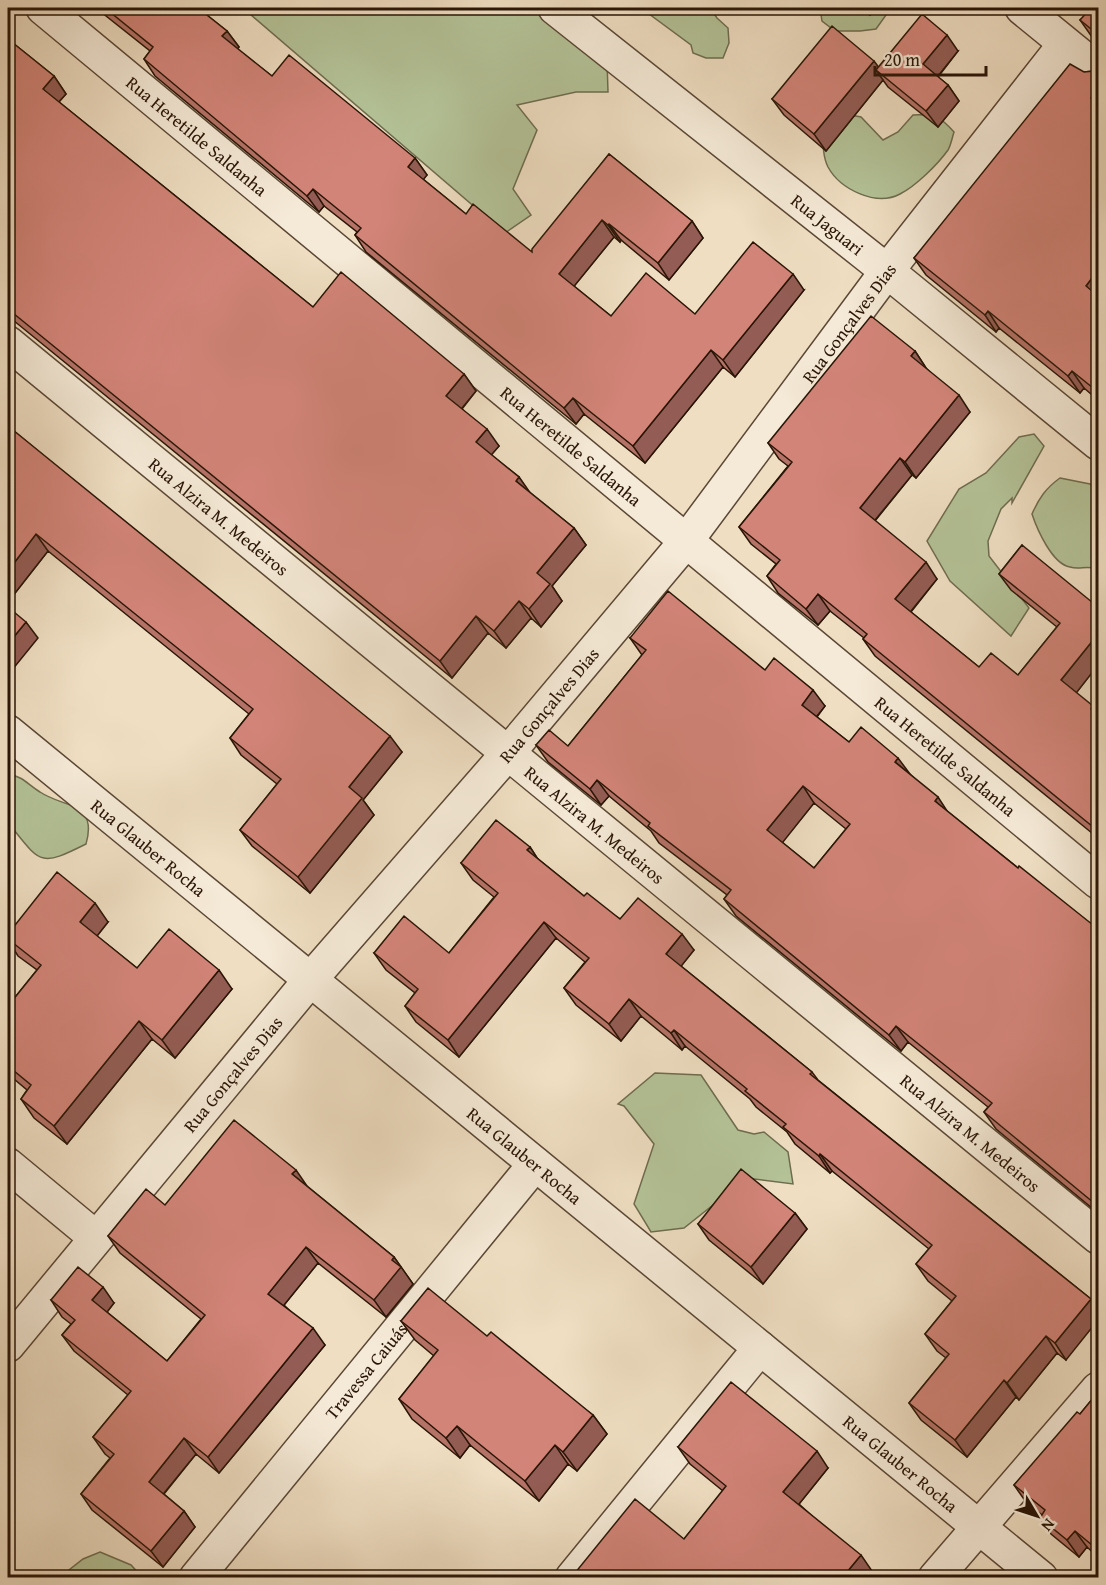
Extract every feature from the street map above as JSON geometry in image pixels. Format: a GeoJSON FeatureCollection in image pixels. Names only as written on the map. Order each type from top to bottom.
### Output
{"type":"FeatureCollection","features":[{"type":"Feature","properties":{"kind":"street","name":"Rua Heretilde Saldanha"},"geometry":{"type":"LineString","coordinates":[[43,8],[1098,882]]}},
{"type":"Feature","properties":{"kind":"street","name":"Rua Jaguari"},"geometry":{"type":"LineString","coordinates":[[555,8],[887,271],[1098,443]]}},
{"type":"Feature","properties":{"kind":"street"},"geometry":{"type":"LineString","coordinates":[[1022,8],[1098,70]]}},
{"type":"Feature","properties":{"kind":"street","name":"Rua Gonçalves Dias"},"geometry":{"type":"LineString","coordinates":[[8,1345],[310,980],[508,753],[687,540],[887,271],[1065,44]]}},
{"type":"Feature","properties":{"kind":"street","name":"Rua Alzira M. Medeiros"},"geometry":{"type":"LineString","coordinates":[[8,343],[1098,1237]]}},
{"type":"Feature","properties":{"kind":"street","name":"Rua Glauber Rocha"},"geometry":{"type":"LineString","coordinates":[[8,732],[1041,1578]]}},
{"type":"Feature","properties":{"kind":"street","name":"Travessa Caiuás"},"geometry":{"type":"LineString","coordinates":[[196,1578],[535,1164]]}},
{"type":"Feature","properties":{"kind":"street"},"geometry":{"type":"LineString","coordinates":[[8,1165],[95,1238]]}},
{"type":"Feature","properties":{"kind":"street"},"geometry":{"type":"LineString","coordinates":[[572,1578],[760,1348]]}},
{"type":"Feature","properties":{"kind":"street"},"geometry":{"type":"LineString","coordinates":[[935,1578],[1098,1389]]}},
{"type":"Feature","properties":{"kind":"green space"},"geometry":{"type":"Polygon","coordinates":[[[243,8],[539,8],[607,61],[608,92],[576,92],[517,105],[537,130],[513,189],[531,215],[505,233],[243,8]]]}},
{"type":"Feature","properties":{"kind":"green space"},"geometry":{"type":"Polygon","coordinates":[[[641,8],[710,8],[728,28],[729,43],[723,58],[706,58],[693,53],[691,45],[641,8]]]}},
{"type":"Feature","properties":{"kind":"green space"},"geometry":{"type":"Polygon","coordinates":[[[820,8],[891,8],[876,29],[835,31],[822,21],[820,8]]]}},
{"type":"Feature","properties":{"kind":"green space"},"geometry":{"type":"Polygon","coordinates":[[[845,114],[861,117],[883,140],[898,132],[913,115],[936,117],[945,122],[954,132],[948,150],[913,186],[891,197],[870,197],[850,189],[841,182],[828,167],[825,159],[823,135],[845,114]]]}},
{"type":"Feature","properties":{"kind":"green space"},"geometry":{"type":"Polygon","coordinates":[[[1034,434],[1044,446],[1012,503],[1012,498],[1001,509],[988,541],[989,556],[1029,608],[1011,636],[950,581],[927,541],[959,489],[986,473],[1019,437],[1034,434]]]}},
{"type":"Feature","properties":{"kind":"green space"},"geometry":{"type":"Polygon","coordinates":[[[1060,478],[1090,484],[1098,490],[1098,569],[1074,568],[1057,560],[1046,545],[1032,514],[1043,494],[1060,478]]]}},
{"type":"Feature","properties":{"kind":"green space"},"geometry":{"type":"Polygon","coordinates":[[[8,774],[22,779],[40,792],[83,813],[87,820],[88,830],[86,844],[50,858],[42,858],[28,848],[10,825],[8,826],[8,774]]]}},
{"type":"Feature","properties":{"kind":"green space"},"geometry":{"type":"Polygon","coordinates":[[[655,1073],[701,1075],[738,1130],[754,1134],[764,1132],[788,1152],[793,1184],[747,1178],[684,1228],[651,1232],[634,1204],[654,1144],[624,1106],[618,1104],[655,1073]]]}},
{"type":"Feature","properties":{"kind":"green space"},"geometry":{"type":"Polygon","coordinates":[[[100,1552],[131,1565],[142,1577],[60,1577],[83,1559],[100,1552]]]}},
{"type":"Feature","properties":{"kind":"building"},"geometry":{"type":"Polygon","coordinates":[[[105,8],[198,8],[227,31],[222,36],[272,76],[289,55],[415,158],[408,167],[466,214],[473,204],[532,252],[532,249],[609,154],[692,221],[658,263],[602,220],[559,274],[611,316],[646,273],[695,314],[753,242],[793,274],[723,360],[711,350],[633,446],[573,398],[564,408],[355,235],[361,228],[313,189],[307,196],[144,59],[153,47],[105,8]]]}},
{"type":"Feature","properties":{"kind":"building"},"geometry":{"type":"Polygon","coordinates":[[[1091,8],[1098,8],[1098,40],[1094,35],[1096,33],[1080,20],[1091,8]]]}},
{"type":"Feature","properties":{"kind":"building"},"geometry":{"type":"Polygon","coordinates":[[[922,14],[947,35],[923,64],[948,85],[926,111],[876,70],[922,14]]]}},
{"type":"Feature","properties":{"kind":"building"},"geometry":{"type":"Polygon","coordinates":[[[832,26],[874,61],[814,134],[772,99],[832,26]]]}},
{"type":"Feature","properties":{"kind":"building"},"geometry":{"type":"Polygon","coordinates":[[[8,39],[54,76],[43,89],[313,307],[341,272],[464,374],[446,396],[487,429],[476,442],[519,477],[516,481],[574,528],[537,573],[550,584],[529,609],[519,601],[494,631],[476,616],[440,661],[8,309],[8,39]]]}},
{"type":"Feature","properties":{"kind":"building"},"geometry":{"type":"Polygon","coordinates":[[[1070,64],[1084,72],[1094,71],[1098,67],[1098,88],[1091,98],[1098,104],[1098,112],[1092,120],[1098,125],[1098,270],[1086,286],[1098,296],[1098,392],[1072,371],[1068,376],[988,311],[985,315],[914,258],[1070,64]]]}},
{"type":"Feature","properties":{"kind":"building"},"geometry":{"type":"Polygon","coordinates":[[[871,316],[915,351],[911,356],[959,395],[905,462],[900,458],[860,508],[926,562],[895,599],[979,667],[991,653],[1018,675],[1060,623],[999,574],[1022,545],[1098,607],[1098,634],[1061,680],[1093,706],[1091,709],[1098,714],[1098,831],[863,639],[867,634],[818,594],[806,609],[767,576],[780,560],[739,527],[792,462],[768,443],[871,316]]]}},
{"type":"Feature","properties":{"kind":"building"},"geometry":{"type":"Polygon","coordinates":[[[8,426],[390,736],[349,787],[362,798],[298,877],[240,830],[281,779],[230,738],[253,709],[36,534],[8,571],[8,426]]]}},
{"type":"Feature","properties":{"kind":"building"},"geometry":{"type":"Polygon","coordinates":[[[668,591],[765,670],[774,658],[813,690],[802,705],[849,742],[861,727],[898,758],[895,762],[938,797],[935,801],[1098,929],[1098,1197],[1094,1203],[984,1112],[992,1103],[896,1026],[889,1035],[724,899],[731,890],[648,826],[650,823],[597,780],[590,789],[536,745],[549,730],[568,746],[646,650],[630,638],[668,591]],[[803,786],[767,830],[814,868],[850,824],[803,786]]]}},
{"type":"Feature","properties":{"kind":"building"},"geometry":{"type":"Polygon","coordinates":[[[8,607],[26,622],[8,644],[8,607]]]}},
{"type":"Feature","properties":{"kind":"building"},"geometry":{"type":"Polygon","coordinates":[[[496,820],[530,847],[527,850],[584,896],[587,893],[620,919],[638,898],[682,934],[666,954],[812,1072],[810,1074],[1091,1299],[1055,1343],[1046,1336],[1007,1383],[1004,1380],[955,1440],[909,1403],[949,1354],[925,1334],[956,1296],[916,1264],[932,1245],[820,1154],[819,1156],[783,1127],[786,1124],[745,1091],[747,1089],[674,1030],[671,1033],[629,999],[609,1024],[564,988],[589,958],[544,922],[448,1040],[405,1006],[418,989],[374,953],[404,916],[449,953],[498,893],[461,863],[496,820]]]}},
{"type":"Feature","properties":{"kind":"building"},"geometry":{"type":"Polygon","coordinates":[[[57,872],[95,903],[80,922],[137,968],[169,929],[219,970],[162,1040],[139,1021],[54,1126],[21,1099],[31,1085],[8,1066],[8,1006],[41,965],[8,939],[8,934],[57,872]]]}},
{"type":"Feature","properties":{"kind":"building"},"geometry":{"type":"Polygon","coordinates":[[[234,1120],[296,1170],[292,1174],[394,1257],[392,1260],[401,1267],[374,1300],[306,1247],[268,1294],[313,1328],[208,1457],[184,1438],[149,1482],[184,1511],[151,1551],[81,1494],[114,1454],[93,1437],[131,1391],[62,1335],[75,1320],[51,1300],[78,1267],[103,1287],[92,1300],[167,1361],[205,1315],[108,1236],[146,1189],[165,1205],[234,1120]]]}},
{"type":"Feature","properties":{"kind":"building"},"geometry":{"type":"Polygon","coordinates":[[[741,1169],[795,1213],[751,1267],[698,1224],[741,1169]]]}},
{"type":"Feature","properties":{"kind":"building"},"geometry":{"type":"Polygon","coordinates":[[[428,1288],[487,1336],[491,1332],[593,1415],[563,1452],[555,1445],[525,1481],[457,1426],[446,1438],[399,1399],[438,1350],[401,1321],[428,1288]]]}},
{"type":"Feature","properties":{"kind":"building"},"geometry":{"type":"Polygon","coordinates":[[[731,1382],[817,1451],[783,1492],[861,1555],[842,1578],[569,1578],[635,1499],[684,1539],[726,1486],[678,1447],[731,1382]]]}},
{"type":"Feature","properties":{"kind":"building"},"geometry":{"type":"Polygon","coordinates":[[[1098,1392],[1098,1550],[1075,1531],[1067,1540],[1040,1518],[1045,1510],[1014,1485],[1077,1412],[1080,1414],[1098,1392]]]}}]}
